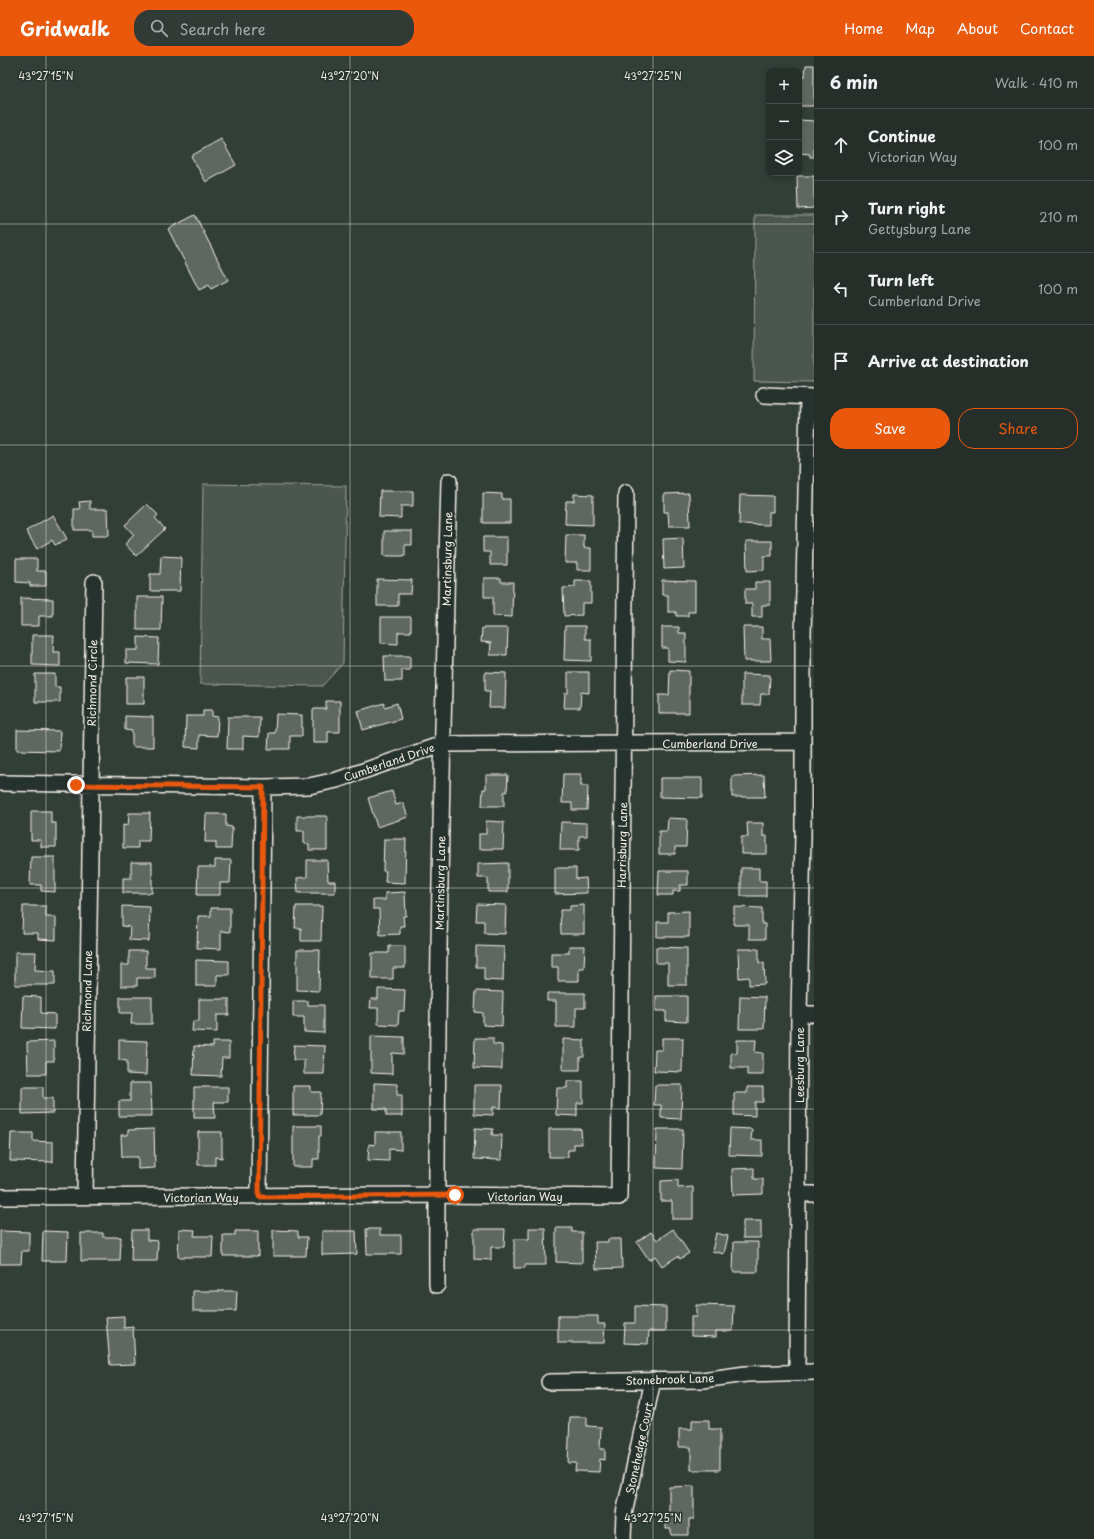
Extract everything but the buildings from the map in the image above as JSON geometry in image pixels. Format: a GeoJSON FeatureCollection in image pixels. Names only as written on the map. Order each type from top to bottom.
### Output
{"type":"FeatureCollection","features":[{"type":"Feature","properties":{"kind":"street"},"geometry":{"type":"LineString","coordinates":[[764,395],[811,397]]}},
{"type":"Feature","properties":{"kind":"street","name":"Leesburg Lane"},"geometry":{"type":"LineString","coordinates":[[797,1372],[799,1194],[807,1014],[808,836],[803,742],[809,636],[811,397]]}},
{"type":"Feature","properties":{"kind":"street","name":"Martinsburg Lane"},"geometry":{"type":"LineString","coordinates":[[437,1285],[436,1195],[442,744],[449,481]]}},
{"type":"Feature","properties":{"kind":"street","name":"Harrisburg Lane"},"geometry":{"type":"LineString","coordinates":[[618,1197],[626,493]]}},
{"type":"Feature","properties":{"kind":"street","name":"Richmond Circle"},"geometry":{"type":"LineString","coordinates":[[90,785],[94,582]]}},
{"type":"Feature","properties":{"kind":"street","name":"Cumberland Drive"},"geometry":{"type":"LineString","coordinates":[[0,783],[263,787],[309,786],[337,780],[442,744],[803,742]]}},
{"type":"Feature","properties":{"kind":"street","name":"Richmond Lane"},"geometry":{"type":"LineString","coordinates":[[85,1196],[90,785]]}},
{"type":"Feature","properties":{"kind":"street"},"geometry":{"type":"LineString","coordinates":[[259,1197],[263,787]]}},
{"type":"Feature","properties":{"kind":"street"},"geometry":{"type":"LineString","coordinates":[[799,1194],[814,1194]]}},
{"type":"Feature","properties":{"kind":"street","name":"Victorian Way"},"geometry":{"type":"LineString","coordinates":[[0,1197],[436,1195],[618,1197]]}},
{"type":"Feature","properties":{"kind":"street","name":"Stonebrook Lane"},"geometry":{"type":"LineString","coordinates":[[549,1382],[702,1380],[746,1374],[814,1372]]}},
{"type":"Feature","properties":{"kind":"street","name":"Stonehedge Court"},"geometry":{"type":"LineString","coordinates":[[623,1539],[624,1514],[653,1380]]}},
{"type":"Feature","properties":{"kind":"shaded area"},"geometry":{"type":"Polygon","coordinates":[[[755,215],[814,215],[814,382],[754,381],[755,215]]]}},
{"type":"Feature","properties":{"kind":"shaded area"},"geometry":{"type":"Polygon","coordinates":[[[203,484],[346,486],[343,663],[322,686],[200,684],[203,484]]]}},
{"type":"Feature","properties":{"kind":"route"},"geometry":{"type":"LineString","coordinates":[[76,785],[263,787],[259,1197],[455,1195]]}}]}
